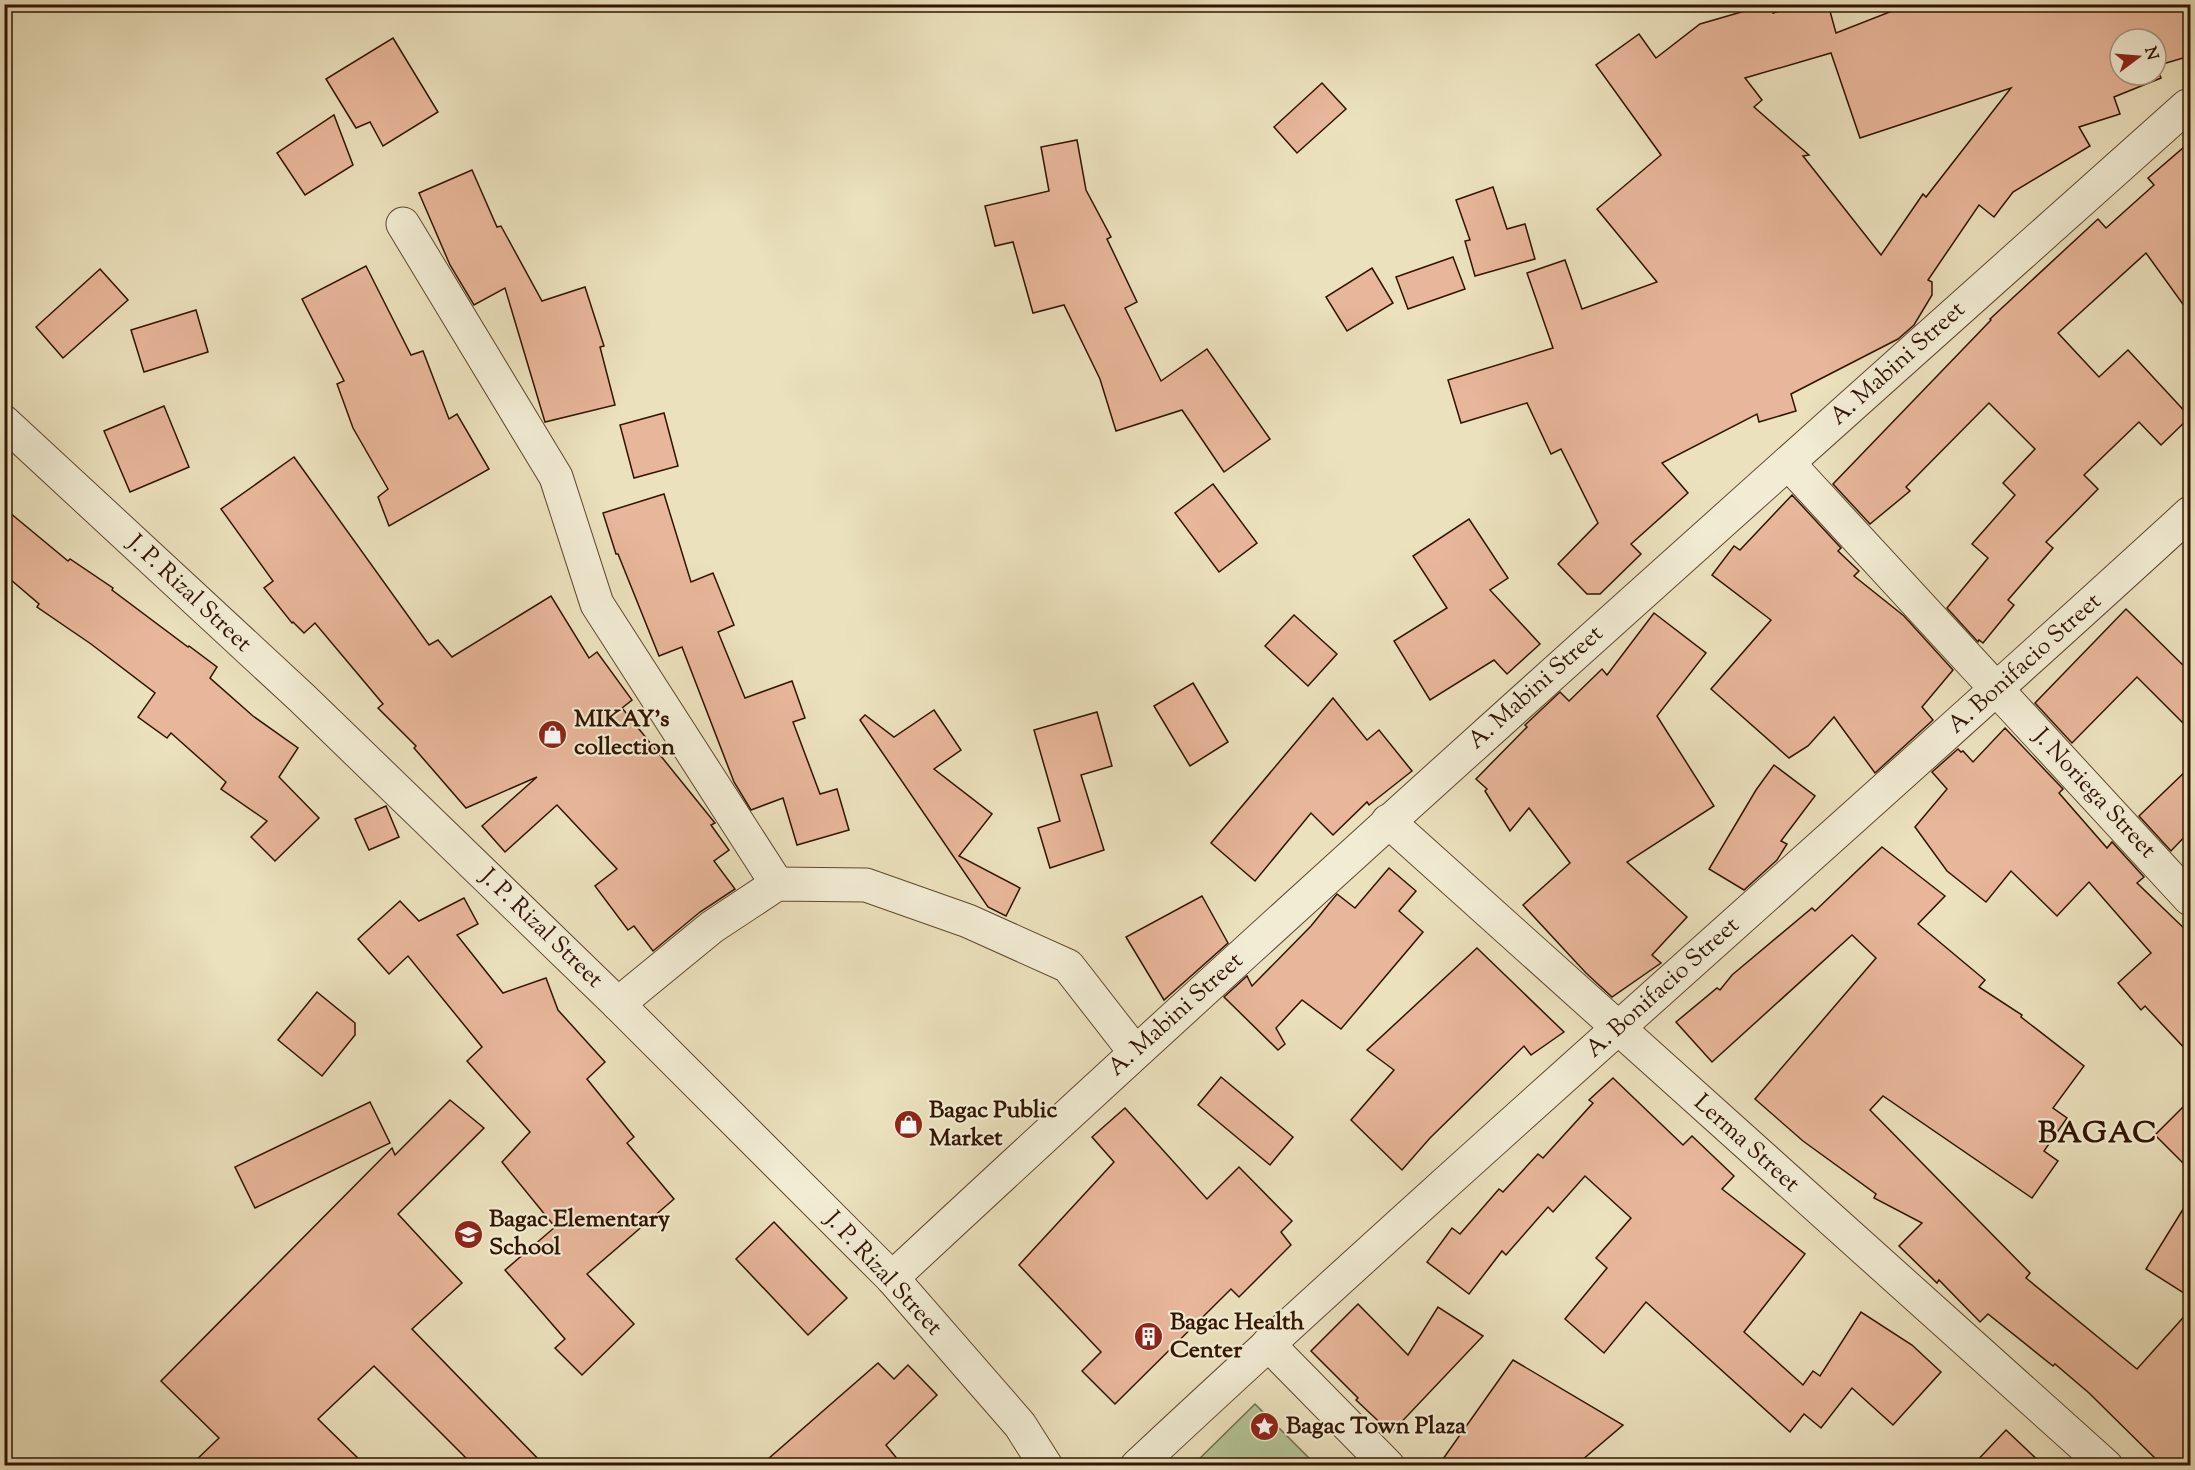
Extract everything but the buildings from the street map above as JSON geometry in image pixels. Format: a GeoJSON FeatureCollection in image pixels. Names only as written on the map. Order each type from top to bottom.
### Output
{"type":"FeatureCollection","features":[{"type":"Feature","properties":{"kind":"street","name":"A. Mabini Street"},"geometry":{"type":"LineString","coordinates":[[892,1278],[1388,821],[2189,108]]}},
{"type":"Feature","properties":{"kind":"street"},"geometry":{"type":"LineString","coordinates":[[403,224],[556,477],[597,604],[777,884]]}},
{"type":"Feature","properties":{"kind":"street","name":"J. P. Rizal Street"},"geometry":{"type":"LineString","coordinates":[[4,423],[302,698],[618,1004],[892,1278],[1020,1425],[1046,1466]]}},
{"type":"Feature","properties":{"kind":"street","name":"J. Noriega Street"},"geometry":{"type":"LineString","coordinates":[[1788,463],[2190,899]]}},
{"type":"Feature","properties":{"kind":"street","name":"A. Bonifacio Street"},"geometry":{"type":"LineString","coordinates":[[1137,1466],[1268,1344],[1998,689],[2190,513]]}},
{"type":"Feature","properties":{"kind":"street","name":"Lerma Street"},"geometry":{"type":"LineString","coordinates":[[1388,821],[2106,1466]]}},
{"type":"Feature","properties":{"kind":"street"},"geometry":{"type":"LineString","coordinates":[[618,1004],[712,927],[777,884],[866,885],[968,921],[1068,966],[1135,1052]]}},
{"type":"Feature","properties":{"kind":"street"},"geometry":{"type":"LineString","coordinates":[[1268,1344],[1388,1466]]}},
{"type":"Feature","properties":{"kind":"green space"},"geometry":{"type":"Polygon","coordinates":[[[1255,1404],[1315,1464],[1313,1466],[1193,1465],[1255,1404]]]}},
{"type":"Feature","properties":{"kind":"place","name":"MIKAY’s collection"},"geometry":{"type":"Point","coordinates":[553,734]}},
{"type":"Feature","properties":{"kind":"place","name":"Bagac Public Market"},"geometry":{"type":"Point","coordinates":[908,1125]}},
{"type":"Feature","properties":{"kind":"place","name":"Bagac Elementary School"},"geometry":{"type":"Point","coordinates":[468,1234]}},
{"type":"Feature","properties":{"kind":"place","name":"Bagac Health Center"},"geometry":{"type":"Point","coordinates":[1149,1337]}},
{"type":"Feature","properties":{"kind":"place","name":"Bagac Town Plaza"},"geometry":{"type":"Point","coordinates":[1265,1427]}},
{"type":"Feature","properties":{"kind":"district","name":"BAGAC"},"geometry":{"type":"Point","coordinates":[2098,1134]}}]}
